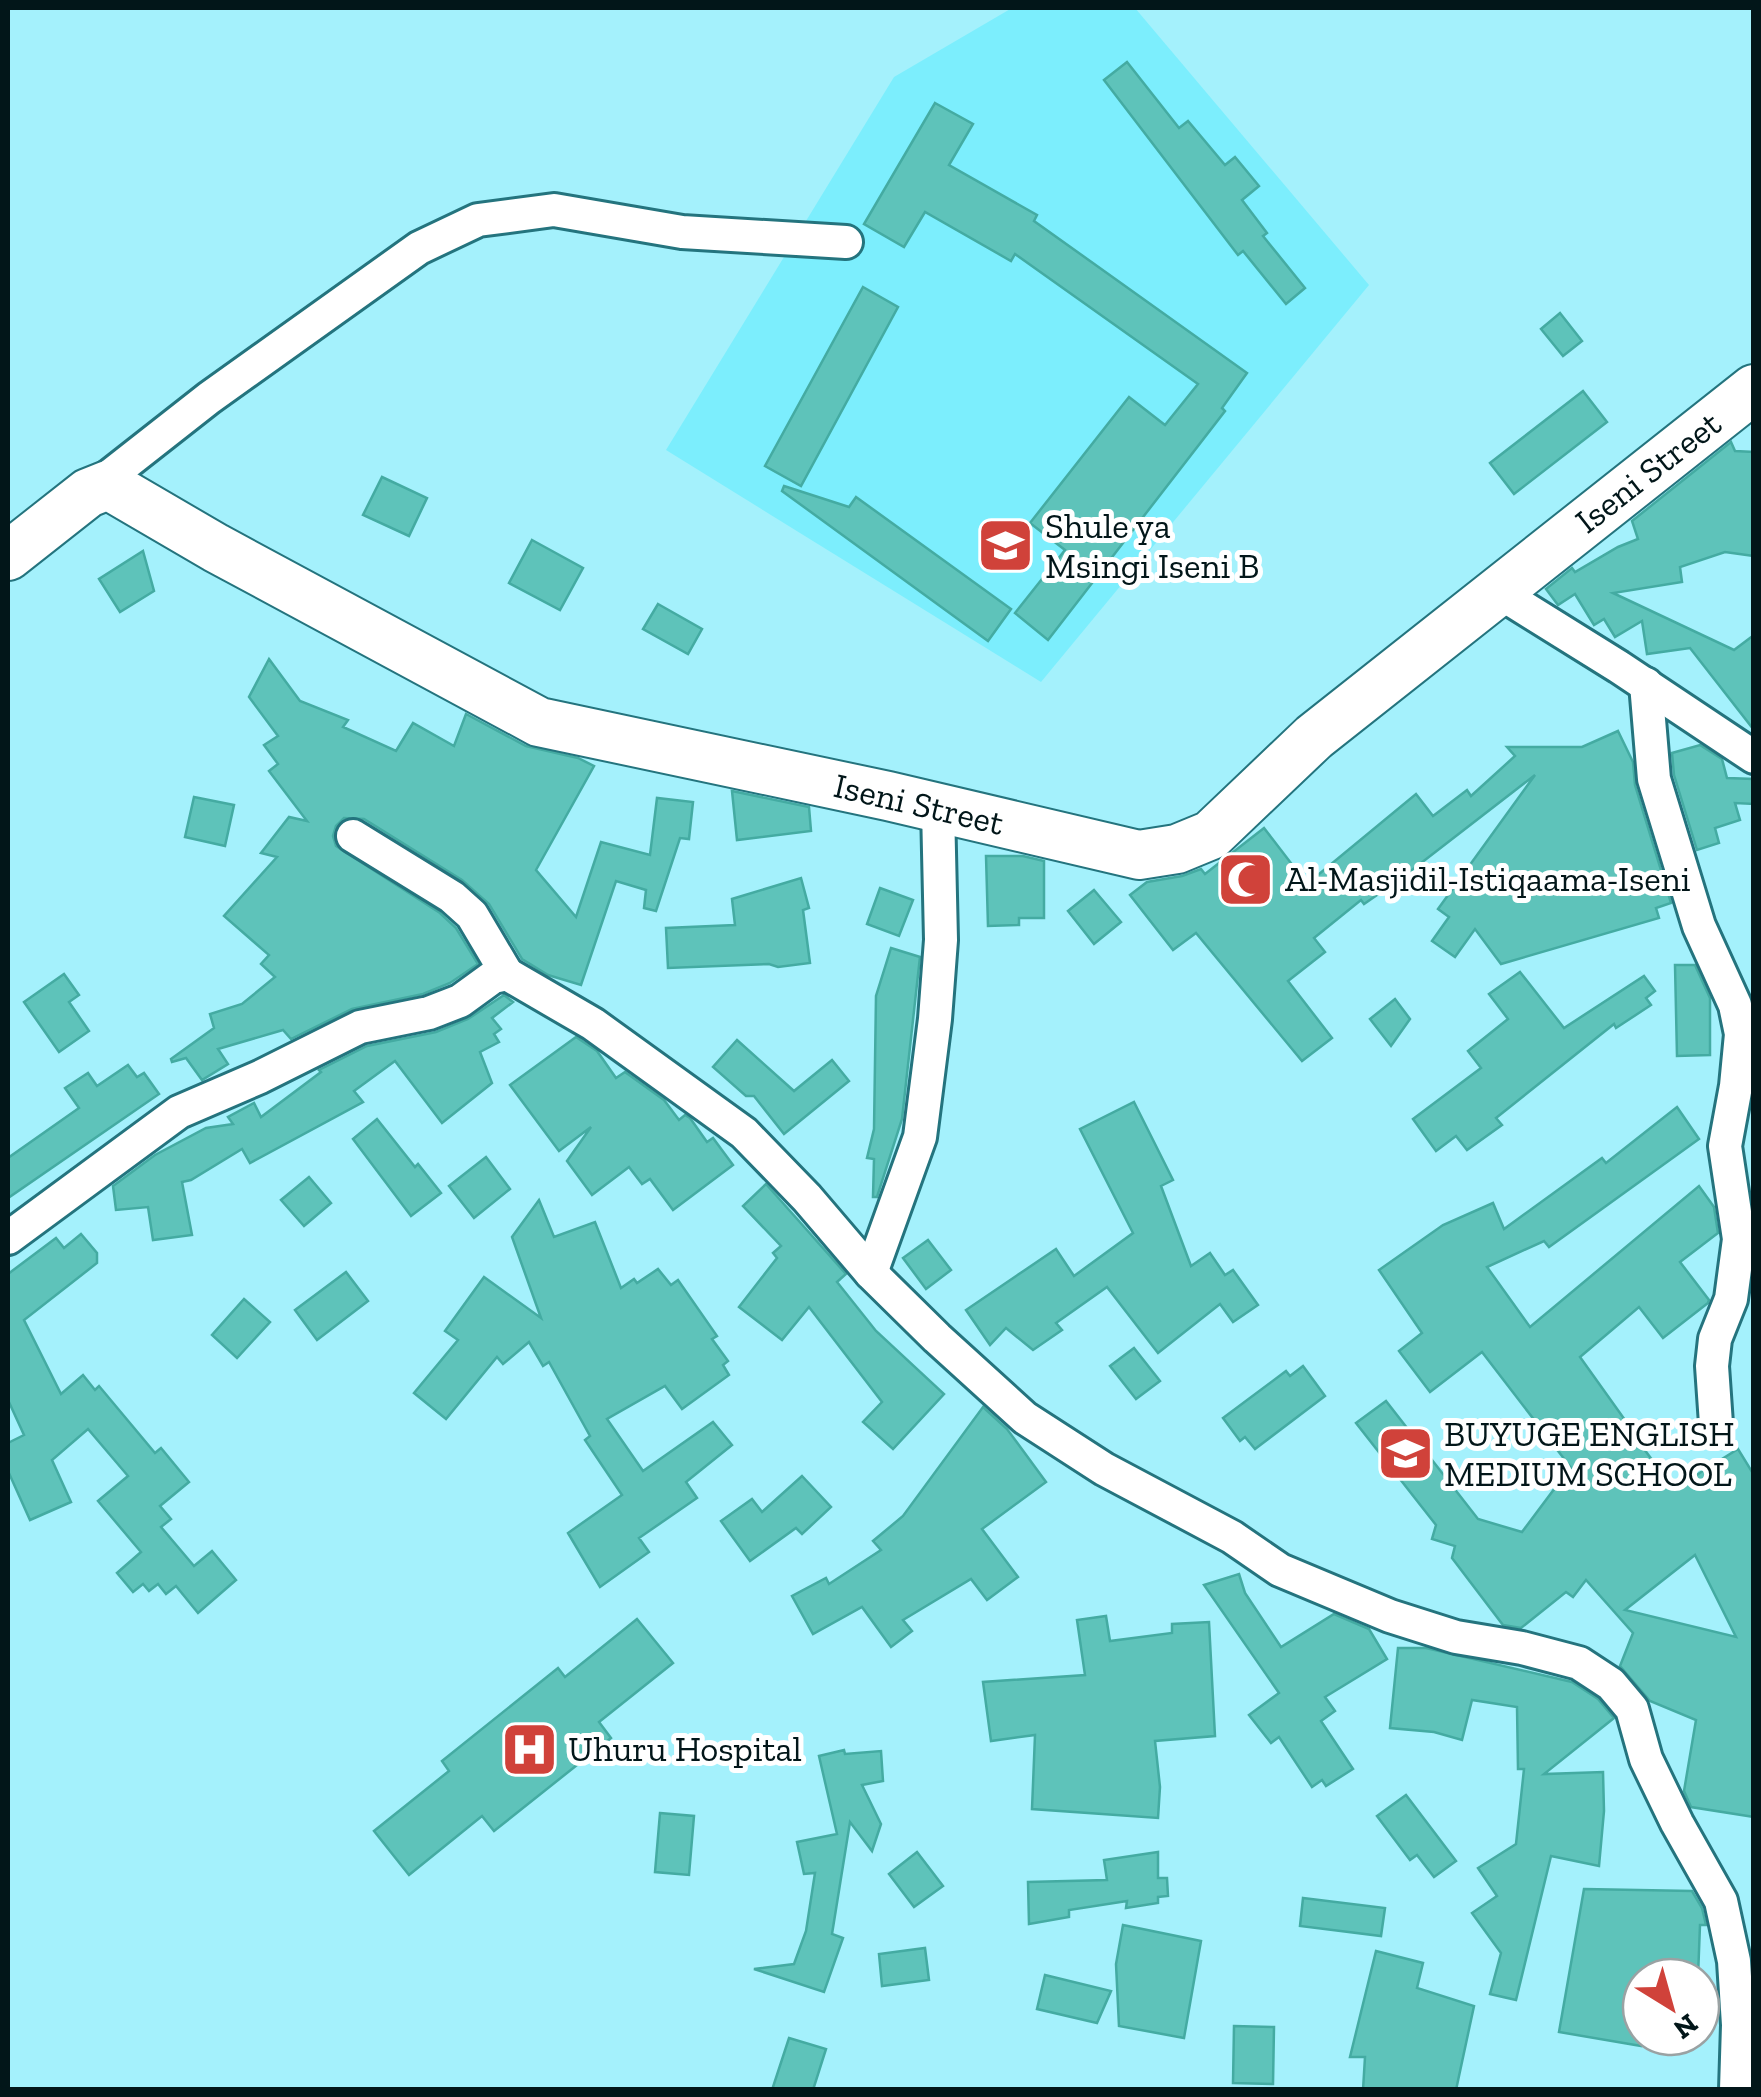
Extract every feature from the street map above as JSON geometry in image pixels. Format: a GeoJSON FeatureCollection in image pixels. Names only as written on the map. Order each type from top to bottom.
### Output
{"type":"FeatureCollection","features":[{"type":"Feature","properties":{"kind":"street"},"geometry":{"type":"LineString","coordinates":[[8,556],[209,398],[419,248],[478,220],[554,210],[682,232],[846,242]]}},
{"type":"Feature","properties":{"kind":"street","name":"Iseni Street"},"geometry":{"type":"LineString","coordinates":[[88,493],[108,485],[141,501],[216,548],[539,722],[1140,855],[1177,850],[1211,835],[1314,737],[1754,389]]}},
{"type":"Feature","properties":{"kind":"street"},"geometry":{"type":"LineString","coordinates":[[1498,591],[1754,757]]}},
{"type":"Feature","properties":{"kind":"street"},"geometry":{"type":"LineString","coordinates":[[1646,684],[1654,779],[1698,926],[1735,1006],[1741,1034],[1725,1146],[1739,1239],[1730,1299],[1715,1339],[1712,1366],[1716,1424]]}},
{"type":"Feature","properties":{"kind":"street"},"geometry":{"type":"LineString","coordinates":[[871,1273],[920,1136],[936,1019],[941,940],[938,808]]}},
{"type":"Feature","properties":{"kind":"street"},"geometry":{"type":"LineString","coordinates":[[354,836],[452,896],[472,914],[507,974],[593,1024],[744,1134],[807,1198],[871,1273],[1025,1418],[1104,1469],[1232,1537],[1280,1570],[1439,1632],[1579,1663],[1612,1684],[1632,1709],[1646,1759],[1676,1823],[1721,1901],[1734,1961],[1736,2090]]}},
{"type":"Feature","properties":{"kind":"street"},"geometry":{"type":"LineString","coordinates":[[8,1238],[179,1112],[360,1027],[429,1013],[460,1001],[493,978],[507,974]]}},
{"type":"Feature","properties":{"kind":"shaded area"},"geometry":{"type":"Polygon","coordinates":[[[1012,8],[1135,8],[1369,285],[1041,682],[666,450],[894,77],[1012,8]]]}},
{"type":"Feature","properties":{"kind":"building"},"geometry":{"type":"Polygon","coordinates":[[[1127,62],[1179,128],[1188,121],[1225,165],[1235,157],[1259,186],[1242,200],[1267,233],[1263,236],[1305,288],[1286,304],[1243,251],[1238,255],[1104,80],[1127,62]]]}},
{"type":"Feature","properties":{"kind":"building"},"geometry":{"type":"Polygon","coordinates":[[[935,103],[973,124],[949,165],[1037,215],[1034,221],[1247,373],[1222,408],[1225,411],[1048,640],[1015,613],[1065,550],[1030,523],[1129,397],[1165,425],[1198,384],[1015,254],[1011,261],[925,212],[904,247],[864,224],[935,103]]]}},
{"type":"Feature","properties":{"kind":"building"},"geometry":{"type":"Polygon","coordinates":[[[863,287],[898,307],[801,486],[765,466],[863,287]]]}},
{"type":"Feature","properties":{"kind":"building"},"geometry":{"type":"Polygon","coordinates":[[[1560,313],[1582,341],[1563,356],[1541,329],[1560,313]]]}},
{"type":"Feature","properties":{"kind":"building"},"geometry":{"type":"Polygon","coordinates":[[[1583,391],[1607,422],[1514,494],[1490,463],[1583,391]]]}},
{"type":"Feature","properties":{"kind":"building"},"geometry":{"type":"Polygon","coordinates":[[[1731,442],[1735,451],[1754,452],[1754,556],[1725,552],[1680,567],[1682,582],[1613,593],[1734,650],[1754,635],[1754,730],[1690,648],[1647,654],[1642,621],[1615,637],[1604,619],[1594,625],[1575,594],[1558,605],[1546,589],[1572,568],[1575,572],[1638,539],[1632,521],[1731,442]]]}},
{"type":"Feature","properties":{"kind":"building"},"geometry":{"type":"Polygon","coordinates":[[[382,477],[427,498],[409,536],[363,515],[382,477]]]}},
{"type":"Feature","properties":{"kind":"building"},"geometry":{"type":"Polygon","coordinates":[[[784,486],[849,507],[856,497],[1011,609],[988,641],[782,491],[784,486]]]}},
{"type":"Feature","properties":{"kind":"building"},"geometry":{"type":"Polygon","coordinates":[[[532,540],[583,568],[560,610],[509,583],[532,540]]]}},
{"type":"Feature","properties":{"kind":"building"},"geometry":{"type":"Polygon","coordinates":[[[143,551],[154,591],[120,612],[99,579],[143,551]]]}},
{"type":"Feature","properties":{"kind":"building"},"geometry":{"type":"Polygon","coordinates":[[[658,604],[702,629],[688,654],[643,629],[658,604]]]}},
{"type":"Feature","properties":{"kind":"building"},"geometry":{"type":"Polygon","coordinates":[[[269,659],[300,701],[348,720],[343,727],[396,751],[413,723],[454,746],[466,714],[526,746],[578,758],[594,766],[536,870],[576,917],[601,842],[650,855],[657,798],[693,802],[689,839],[680,838],[656,911],[644,908],[646,890],[616,881],[581,985],[548,975],[522,959],[489,904],[462,880],[364,819],[344,818],[333,836],[336,846],[440,913],[456,928],[478,964],[450,983],[423,994],[352,1009],[291,1039],[283,1030],[218,1049],[228,1064],[202,1080],[186,1058],[172,1062],[214,1028],[210,1014],[242,1004],[275,977],[261,964],[269,955],[224,916],[277,857],[261,853],[289,817],[307,821],[269,771],[278,764],[264,745],[278,736],[249,697],[269,659]]]}},
{"type":"Feature","properties":{"kind":"building"},"geometry":{"type":"Polygon","coordinates":[[[1618,731],[1633,762],[1635,785],[1671,903],[1656,908],[1659,918],[1501,964],[1475,929],[1455,957],[1432,941],[1449,917],[1438,909],[1535,775],[1403,877],[1364,904],[1361,900],[1314,938],[1325,952],[1288,981],[1332,1038],[1302,1061],[1196,933],[1173,950],[1130,895],[1147,882],[1201,869],[1205,874],[1264,828],[1307,884],[1416,794],[1433,816],[1467,790],[1471,796],[1515,756],[1507,747],[1582,747],[1618,731]]]}},
{"type":"Feature","properties":{"kind":"building"},"geometry":{"type":"Polygon","coordinates":[[[1700,745],[1722,759],[1727,778],[1754,779],[1754,804],[1735,803],[1740,820],[1715,828],[1719,843],[1697,850],[1674,775],[1672,753],[1700,745]]]}},
{"type":"Feature","properties":{"kind":"building"},"geometry":{"type":"Polygon","coordinates":[[[732,791],[809,807],[811,831],[737,840],[732,791]]]}},
{"type":"Feature","properties":{"kind":"building"},"geometry":{"type":"Polygon","coordinates":[[[194,797],[234,805],[225,846],[185,837],[194,797]]]}},
{"type":"Feature","properties":{"kind":"building"},"geometry":{"type":"Polygon","coordinates":[[[986,856],[1023,856],[1044,861],[1044,918],[1019,918],[1019,925],[988,926],[986,856]]]}},
{"type":"Feature","properties":{"kind":"building"},"geometry":{"type":"Polygon","coordinates":[[[801,878],[809,908],[803,910],[810,963],[668,968],[666,928],[735,925],[732,899],[801,878]]]}},
{"type":"Feature","properties":{"kind":"building"},"geometry":{"type":"Polygon","coordinates":[[[880,888],[913,900],[899,936],[867,924],[880,888]]]}},
{"type":"Feature","properties":{"kind":"building"},"geometry":{"type":"Polygon","coordinates":[[[1094,890],[1121,922],[1094,944],[1068,911],[1094,890]]]}},
{"type":"Feature","properties":{"kind":"building"},"geometry":{"type":"Polygon","coordinates":[[[891,948],[920,957],[902,1119],[877,1197],[873,1197],[874,1159],[867,1158],[874,1129],[876,996],[891,948]]]}},
{"type":"Feature","properties":{"kind":"building"},"geometry":{"type":"Polygon","coordinates":[[[1675,965],[1695,965],[1710,998],[1710,1055],[1677,1056],[1675,965]]]}},
{"type":"Feature","properties":{"kind":"building"},"geometry":{"type":"Polygon","coordinates":[[[1520,972],[1564,1028],[1644,976],[1655,991],[1646,998],[1651,1005],[1616,1028],[1614,1024],[1496,1118],[1502,1125],[1467,1150],[1456,1136],[1436,1151],[1413,1119],[1481,1068],[1468,1051],[1508,1019],[1489,994],[1520,972]]]}},
{"type":"Feature","properties":{"kind":"building"},"geometry":{"type":"Polygon","coordinates":[[[64,974],[79,995],[69,1002],[89,1031],[59,1052],[24,1002],[64,974]]]}},
{"type":"Feature","properties":{"kind":"building"},"geometry":{"type":"Polygon","coordinates":[[[504,995],[513,1002],[492,1018],[501,1029],[494,1034],[499,1042],[480,1052],[492,1083],[442,1123],[395,1061],[354,1091],[363,1102],[250,1163],[242,1149],[182,1182],[192,1235],[153,1240],[148,1207],[116,1210],[113,1186],[155,1155],[206,1128],[233,1124],[228,1117],[254,1103],[261,1117],[319,1070],[367,1046],[436,1032],[468,1019],[504,995]]]}},
{"type":"Feature","properties":{"kind":"building"},"geometry":{"type":"Polygon","coordinates":[[[1395,999],[1410,1019],[1391,1046],[1370,1019],[1395,999]]]}},
{"type":"Feature","properties":{"kind":"building"},"geometry":{"type":"Polygon","coordinates":[[[576,1037],[597,1051],[616,1078],[625,1072],[664,1100],[679,1120],[685,1115],[690,1118],[707,1142],[713,1138],[733,1165],[673,1210],[650,1179],[642,1184],[629,1167],[592,1195],[567,1161],[591,1127],[559,1151],[510,1085],[576,1037]]]}},
{"type":"Feature","properties":{"kind":"building"},"geometry":{"type":"Polygon","coordinates":[[[737,1040],[794,1091],[832,1060],[849,1081],[784,1134],[754,1096],[746,1096],[713,1067],[737,1040]]]}},
{"type":"Feature","properties":{"kind":"building"},"geometry":{"type":"Polygon","coordinates":[[[128,1065],[137,1077],[144,1073],[159,1094],[8,1198],[8,1158],[79,1108],[65,1088],[88,1073],[97,1086],[128,1065]]]}},
{"type":"Feature","properties":{"kind":"building"},"geometry":{"type":"Polygon","coordinates":[[[1134,1102],[1173,1180],[1161,1186],[1191,1266],[1210,1253],[1225,1275],[1233,1270],[1258,1305],[1233,1322],[1220,1304],[1158,1353],[1107,1287],[1056,1323],[1062,1330],[1033,1350],[1006,1328],[990,1345],[966,1310],[1056,1249],[1074,1276],[1133,1233],[1080,1129],[1134,1102]]]}},
{"type":"Feature","properties":{"kind":"building"},"geometry":{"type":"Polygon","coordinates":[[[1677,1107],[1699,1139],[1549,1247],[1544,1241],[1487,1267],[1530,1327],[1699,1186],[1714,1207],[1718,1233],[1680,1262],[1708,1303],[1663,1338],[1639,1307],[1580,1357],[1674,1489],[1738,1449],[1754,1475],[1754,1817],[1691,1807],[1684,1791],[1696,1720],[1650,1701],[1620,1666],[1633,1633],[1586,1580],[1573,1597],[1566,1592],[1521,1628],[1503,1625],[1452,1558],[1455,1546],[1432,1539],[1436,1525],[1356,1423],[1386,1401],[1478,1519],[1522,1532],[1555,1488],[1575,1473],[1482,1352],[1430,1392],[1399,1351],[1422,1333],[1379,1270],[1443,1225],[1493,1203],[1504,1229],[1602,1158],[1606,1163],[1677,1107]],[[1695,1555],[1625,1610],[1736,1637],[1695,1555]]]}},
{"type":"Feature","properties":{"kind":"building"},"geometry":{"type":"Polygon","coordinates":[[[377,1119],[441,1193],[411,1216],[353,1139],[377,1119]]]}},
{"type":"Feature","properties":{"kind":"building"},"geometry":{"type":"Polygon","coordinates":[[[486,1157],[510,1189],[474,1218],[449,1186],[486,1157]]]}},
{"type":"Feature","properties":{"kind":"building"},"geometry":{"type":"Polygon","coordinates":[[[309,1177],[331,1203],[304,1226],[281,1200],[309,1177]]]}},
{"type":"Feature","properties":{"kind":"building"},"geometry":{"type":"Polygon","coordinates":[[[766,1184],[846,1274],[837,1282],[876,1331],[944,1394],[893,1449],[863,1422],[882,1402],[809,1307],[782,1340],[739,1307],[777,1258],[773,1253],[781,1246],[743,1206],[766,1184]]]}},
{"type":"Feature","properties":{"kind":"building"},"geometry":{"type":"Polygon","coordinates":[[[539,1200],[554,1237],[595,1222],[621,1288],[658,1269],[671,1285],[678,1280],[717,1336],[712,1339],[728,1361],[723,1365],[729,1375],[682,1409],[665,1386],[607,1419],[643,1471],[713,1422],[732,1445],[686,1482],[697,1498],[639,1538],[649,1552],[600,1587],[568,1533],[622,1495],[585,1440],[590,1436],[549,1362],[543,1366],[529,1342],[503,1364],[497,1357],[446,1419],[414,1393],[458,1340],[445,1331],[484,1277],[541,1318],[512,1237],[539,1200]]]}},
{"type":"Feature","properties":{"kind":"building"},"geometry":{"type":"Polygon","coordinates":[[[81,1234],[97,1253],[97,1263],[24,1320],[61,1394],[83,1375],[95,1390],[99,1386],[155,1453],[161,1448],[189,1482],[160,1506],[171,1519],[161,1527],[194,1566],[212,1551],[236,1580],[198,1613],[176,1586],[166,1594],[158,1584],[149,1591],[143,1584],[133,1592],[117,1573],[141,1552],[98,1501],[128,1476],[88,1429],[52,1460],[71,1502],[30,1520],[8,1471],[8,1443],[24,1435],[8,1400],[8,1274],[56,1238],[64,1248],[81,1234]]]}},
{"type":"Feature","properties":{"kind":"building"},"geometry":{"type":"Polygon","coordinates":[[[928,1240],[951,1270],[926,1289],[903,1258],[928,1240]]]}},
{"type":"Feature","properties":{"kind":"building"},"geometry":{"type":"Polygon","coordinates":[[[346,1272],[368,1301],[317,1340],[295,1310],[346,1272]]]}},
{"type":"Feature","properties":{"kind":"building"},"geometry":{"type":"Polygon","coordinates":[[[244,1299],[270,1322],[237,1358],[212,1335],[244,1299]]]}},
{"type":"Feature","properties":{"kind":"building"},"geometry":{"type":"Polygon","coordinates":[[[1134,1348],[1160,1381],[1136,1399],[1110,1366],[1134,1348]]]}},
{"type":"Feature","properties":{"kind":"building"},"geometry":{"type":"Polygon","coordinates":[[[1303,1366],[1325,1396],[1255,1449],[1245,1437],[1240,1441],[1223,1418],[1286,1371],[1290,1376],[1303,1366]]]}},
{"type":"Feature","properties":{"kind":"building"},"geometry":{"type":"Polygon","coordinates":[[[983,1407],[1007,1429],[1046,1482],[982,1529],[1018,1577],[987,1600],[971,1579],[903,1620],[912,1631],[891,1647],[862,1607],[813,1634],[792,1596],[826,1578],[829,1584],[881,1550],[873,1541],[903,1516],[983,1407]]]}},
{"type":"Feature","properties":{"kind":"building"},"geometry":{"type":"Polygon","coordinates":[[[802,1476],[831,1507],[802,1534],[796,1528],[750,1561],[721,1521],[752,1499],[762,1512],[802,1476]]]}},
{"type":"Feature","properties":{"kind":"building"},"geometry":{"type":"Polygon","coordinates":[[[1239,1574],[1245,1593],[1281,1647],[1334,1614],[1369,1629],[1387,1659],[1325,1697],[1335,1711],[1321,1721],[1353,1769],[1326,1786],[1322,1780],[1312,1787],[1279,1737],[1271,1743],[1249,1715],[1279,1693],[1204,1585],[1239,1574]]]}},
{"type":"Feature","properties":{"kind":"building"},"geometry":{"type":"Polygon","coordinates":[[[1106,1616],[1110,1641],[1172,1633],[1172,1624],[1209,1622],[1215,1736],[1155,1741],[1160,1787],[1158,1818],[1032,1809],[1035,1735],[991,1741],[983,1682],[1085,1675],[1077,1620],[1106,1616]]]}},
{"type":"Feature","properties":{"kind":"building"},"geometry":{"type":"Polygon","coordinates":[[[637,1619],[673,1663],[599,1722],[611,1738],[494,1831],[482,1816],[409,1875],[374,1831],[449,1771],[442,1761],[558,1668],[565,1677],[637,1619]]]}},
{"type":"Feature","properties":{"kind":"building"},"geometry":{"type":"Polygon","coordinates":[[[1398,1648],[1426,1648],[1572,1682],[1598,1699],[1614,1718],[1544,1774],[1603,1772],[1599,1866],[1551,1856],[1516,2000],[1490,1994],[1501,1953],[1472,1913],[1497,1896],[1478,1868],[1516,1844],[1524,1769],[1518,1769],[1517,1707],[1472,1700],[1462,1740],[1434,1732],[1390,1728],[1398,1648]]]}},
{"type":"Feature","properties":{"kind":"building"},"geometry":{"type":"Polygon","coordinates":[[[844,1750],[845,1754],[881,1751],[883,1781],[862,1785],[881,1824],[872,1851],[850,1822],[832,1934],[843,1938],[824,1992],[754,1969],[794,1964],[806,1931],[815,1873],[804,1874],[797,1842],[837,1834],[819,1756],[844,1750]]]}},
{"type":"Feature","properties":{"kind":"building"},"geometry":{"type":"Polygon","coordinates":[[[1406,1795],[1456,1861],[1434,1877],[1417,1855],[1410,1860],[1377,1816],[1406,1795]]]}},
{"type":"Feature","properties":{"kind":"building"},"geometry":{"type":"Polygon","coordinates":[[[660,1813],[694,1816],[689,1875],[655,1872],[660,1813]]]}},
{"type":"Feature","properties":{"kind":"building"},"geometry":{"type":"Polygon","coordinates":[[[917,1852],[943,1886],[914,1907],[889,1874],[917,1852]]]}},
{"type":"Feature","properties":{"kind":"building"},"geometry":{"type":"Polygon","coordinates":[[[1158,1852],[1158,1878],[1167,1878],[1168,1896],[1158,1897],[1158,1903],[1126,1908],[1127,1901],[1069,1910],[1069,1917],[1029,1924],[1028,1882],[1107,1880],[1104,1860],[1158,1852]]]}},
{"type":"Feature","properties":{"kind":"building"},"geometry":{"type":"Polygon","coordinates":[[[1584,1889],[1692,1891],[1706,1925],[1700,1925],[1699,1957],[1621,1957],[1621,2043],[1559,2032],[1584,1889]]]}},
{"type":"Feature","properties":{"kind":"building"},"geometry":{"type":"Polygon","coordinates":[[[1303,1898],[1385,1908],[1381,1936],[1300,1926],[1303,1898]]]}},
{"type":"Feature","properties":{"kind":"building"},"geometry":{"type":"Polygon","coordinates":[[[1123,1925],[1201,1941],[1184,2038],[1119,2026],[1116,1964],[1123,1925]]]}},
{"type":"Feature","properties":{"kind":"building"},"geometry":{"type":"Polygon","coordinates":[[[925,1948],[929,1980],[882,1986],[879,1954],[925,1948]]]}},
{"type":"Feature","properties":{"kind":"building"},"geometry":{"type":"Polygon","coordinates":[[[1376,1951],[1423,1963],[1417,1988],[1474,2006],[1456,2090],[1363,2090],[1365,2057],[1350,2057],[1376,1951]]]}},
{"type":"Feature","properties":{"kind":"building"},"geometry":{"type":"Polygon","coordinates":[[[1045,1975],[1111,1991],[1097,2023],[1037,2009],[1045,1975]]]}},
{"type":"Feature","properties":{"kind":"building"},"geometry":{"type":"Polygon","coordinates":[[[1234,2026],[1274,2027],[1273,2084],[1233,2083],[1234,2026]]]}},
{"type":"Feature","properties":{"kind":"building"},"geometry":{"type":"Polygon","coordinates":[[[789,2038],[826,2049],[813,2090],[772,2090],[789,2038]]]}},
{"type":"Feature","properties":{"kind":"place","name":"Shule ya Msingi Iseni B"},"geometry":{"type":"Point","coordinates":[1006,546]}},
{"type":"Feature","properties":{"kind":"place","name":"Al-Masjidil-Istiqaama-Iseni"},"geometry":{"type":"Point","coordinates":[1246,879]}},
{"type":"Feature","properties":{"kind":"place","name":"BUYUGE ENGLISH MEDIUM SCHOOL"},"geometry":{"type":"Point","coordinates":[1405,1454]}},
{"type":"Feature","properties":{"kind":"place","name":"Uhuru Hospital"},"geometry":{"type":"Point","coordinates":[529,1749]}}]}
